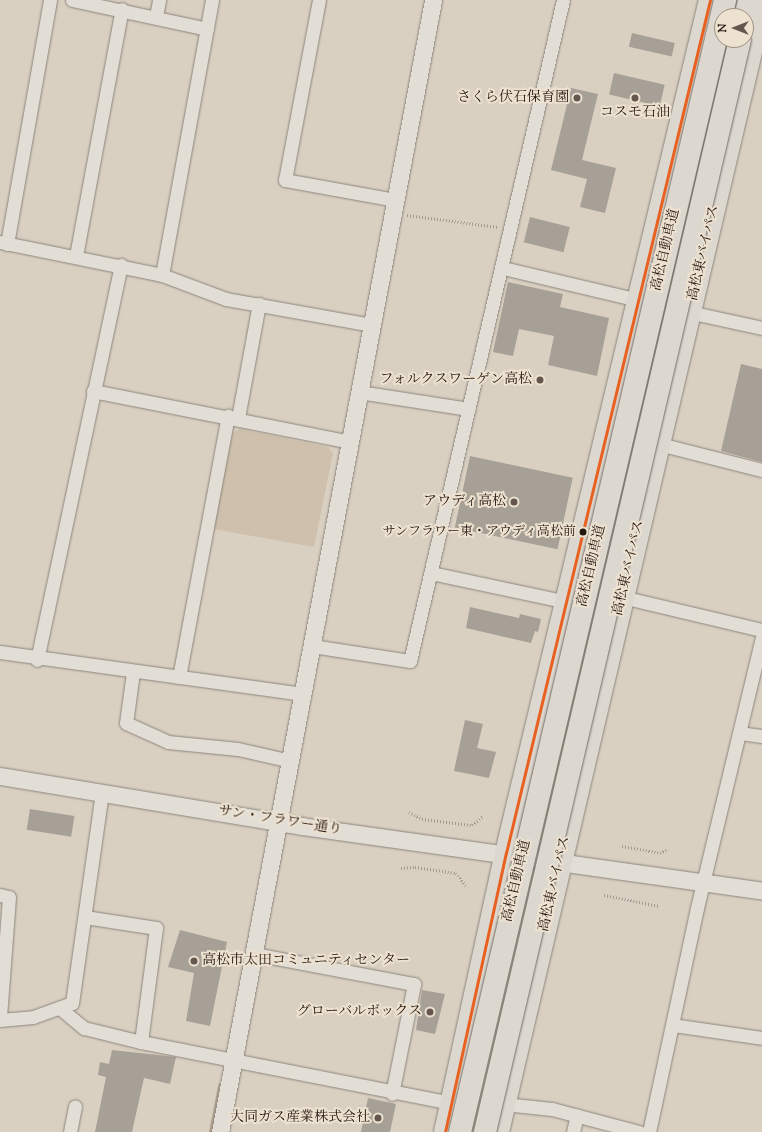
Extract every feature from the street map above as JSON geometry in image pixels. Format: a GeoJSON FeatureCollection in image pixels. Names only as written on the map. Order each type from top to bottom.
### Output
{"type":"FeatureCollection","features":[{"type":"Feature","properties":{"kind":"highway"},"geometry":{"type":"LineString","coordinates":[[445,1132],[506,853],[641,300],[710,0]]}},
{"type":"Feature","properties":{"kind":"highway","name":"高松自動車道"},"geometry":{"type":"LineString","coordinates":[[460,1132],[726,0]]}},
{"type":"Feature","properties":{"kind":"highway","name":"高松東バイパス"},"geometry":{"type":"LineString","coordinates":[[498,1132],[622,597],[762,5]]}},
{"type":"Feature","properties":{"kind":"highway","name":"高松自動車道"},"geometry":{"type":"LineString","coordinates":[[485,1132],[738,48]]}},
{"type":"Feature","properties":{"kind":"street"},"geometry":{"type":"LineString","coordinates":[[50,0],[4,243],[121,265],[162,275],[226,299],[372,325]]}},
{"type":"Feature","properties":{"kind":"street"},"geometry":{"type":"LineString","coordinates":[[72,0],[109,3],[122,9],[207,29]]}},
{"type":"Feature","properties":{"kind":"street"},"geometry":{"type":"LineString","coordinates":[[156,16],[159,0]]}},
{"type":"Feature","properties":{"kind":"street"},"geometry":{"type":"LineString","coordinates":[[162,275],[212,0]]}},
{"type":"Feature","properties":{"kind":"street"},"geometry":{"type":"LineString","coordinates":[[319,0],[285,180],[394,207]]}},
{"type":"Feature","properties":{"kind":"street"},"geometry":{"type":"LineString","coordinates":[[220,1132],[255,954],[433,0]]}},
{"type":"Feature","properties":{"kind":"street"},"geometry":{"type":"LineString","coordinates":[[312,646],[410,661],[503,268],[563,0]]}},
{"type":"Feature","properties":{"kind":"street"},"geometry":{"type":"LineString","coordinates":[[76,256],[122,9]]}},
{"type":"Feature","properties":{"kind":"street"},"geometry":{"type":"LineString","coordinates":[[37,660],[121,265]]}},
{"type":"Feature","properties":{"kind":"street"},"geometry":{"type":"LineString","coordinates":[[503,268],[762,328]]}},
{"type":"Feature","properties":{"kind":"street"},"geometry":{"type":"LineString","coordinates":[[179,677],[233,417],[259,304]]}},
{"type":"Feature","properties":{"kind":"street"},"geometry":{"type":"LineString","coordinates":[[93,391],[233,417],[350,442]]}},
{"type":"Feature","properties":{"kind":"street"},"geometry":{"type":"LineString","coordinates":[[359,392],[469,409]]}},
{"type":"Feature","properties":{"kind":"street"},"geometry":{"type":"LineString","coordinates":[[659,444],[762,470]]}},
{"type":"Feature","properties":{"kind":"street"},"geometry":{"type":"LineString","coordinates":[[430,573],[567,602]]}},
{"type":"Feature","properties":{"kind":"street"},"geometry":{"type":"LineString","coordinates":[[622,597],[762,630]]}},
{"type":"Feature","properties":{"kind":"street"},"geometry":{"type":"LineString","coordinates":[[649,1132],[703,883],[762,638]]}},
{"type":"Feature","properties":{"kind":"street"},"geometry":{"type":"LineString","coordinates":[[0,652],[37,660],[303,694]]}},
{"type":"Feature","properties":{"kind":"street"},"geometry":{"type":"LineString","coordinates":[[133,672],[126,723],[168,742],[238,749],[291,761]]}},
{"type":"Feature","properties":{"kind":"street"},"geometry":{"type":"LineString","coordinates":[[740,733],[762,736]]}},
{"type":"Feature","properties":{"kind":"street","name":"サン・フラワー通り"},"geometry":{"type":"LineString","coordinates":[[0,776],[279,822],[506,853],[762,891]]}},
{"type":"Feature","properties":{"kind":"street"},"geometry":{"type":"LineString","coordinates":[[0,1020],[33,1017],[61,1009],[69,1006],[74,998],[102,792]]}},
{"type":"Feature","properties":{"kind":"street"},"geometry":{"type":"LineString","coordinates":[[0,895],[9,898],[3,939],[0,1016]]}},
{"type":"Feature","properties":{"kind":"street"},"geometry":{"type":"LineString","coordinates":[[84,917],[156,928],[141,1042]]}},
{"type":"Feature","properties":{"kind":"street"},"geometry":{"type":"LineString","coordinates":[[255,954],[414,984],[392,1094]]}},
{"type":"Feature","properties":{"kind":"street"},"geometry":{"type":"LineString","coordinates":[[61,1009],[84,1028],[141,1042],[392,1094],[452,1103]]}},
{"type":"Feature","properties":{"kind":"street"},"geometry":{"type":"LineString","coordinates":[[672,1025],[762,1038]]}},
{"type":"Feature","properties":{"kind":"street"},"geometry":{"type":"LineString","coordinates":[[504,1104],[577,1115],[639,1132]]}},
{"type":"Feature","properties":{"kind":"street"},"geometry":{"type":"LineString","coordinates":[[70,1132],[75,1106]]}},
{"type":"Feature","properties":{"kind":"street"},"geometry":{"type":"LineString","coordinates":[[573,1132],[577,1115]]}},
{"type":"Feature","properties":{"kind":"path"},"geometry":{"type":"LineString","coordinates":[[394,207],[512,229]]}},
{"type":"Feature","properties":{"kind":"path"},"geometry":{"type":"LineString","coordinates":[[409,812],[422,819],[472,825],[483,816]]}},
{"type":"Feature","properties":{"kind":"path"},"geometry":{"type":"LineString","coordinates":[[622,846],[660,853],[668,849]]}},
{"type":"Feature","properties":{"kind":"path"},"geometry":{"type":"LineString","coordinates":[[401,868],[415,866],[456,873],[467,887]]}},
{"type":"Feature","properties":{"kind":"path"},"geometry":{"type":"LineString","coordinates":[[604,895],[659,906]]}},
{"type":"Feature","properties":{"kind":"shaded area"},"geometry":{"type":"Polygon","coordinates":[[[240,429],[328,447],[333,453],[314,547],[213,529],[232,433],[240,429]]]}},
{"type":"Feature","properties":{"kind":"building"},"geometry":{"type":"Polygon","coordinates":[[[632,33],[675,43],[672,57],[629,47],[632,33]]]}},
{"type":"Feature","properties":{"kind":"building"},"geometry":{"type":"Polygon","coordinates":[[[614,73],[665,85],[660,106],[609,94],[614,73]]]}},
{"type":"Feature","properties":{"kind":"building"},"geometry":{"type":"Polygon","coordinates":[[[571,88],[598,94],[582,160],[616,168],[605,213],[580,207],[587,179],[551,170],[571,88]]]}},
{"type":"Feature","properties":{"kind":"building"},"geometry":{"type":"Polygon","coordinates":[[[530,217],[570,227],[563,252],[524,242],[530,217]]]}},
{"type":"Feature","properties":{"kind":"building"},"geometry":{"type":"Polygon","coordinates":[[[508,282],[563,294],[560,307],[609,318],[597,376],[548,365],[554,336],[519,329],[513,356],[493,352],[508,282]]]}},
{"type":"Feature","properties":{"kind":"building"},"geometry":{"type":"Polygon","coordinates":[[[741,364],[762,369],[762,462],[721,451],[741,364]]]}},
{"type":"Feature","properties":{"kind":"building","name":"アウディ高松"},"geometry":{"type":"Polygon","coordinates":[[[470,456],[573,478],[558,549],[455,527],[470,456]]]}},
{"type":"Feature","properties":{"kind":"building"},"geometry":{"type":"Polygon","coordinates":[[[470,607],[519,618],[520,614],[541,619],[538,632],[535,631],[531,643],[466,628],[470,607]]]}},
{"type":"Feature","properties":{"kind":"building"},"geometry":{"type":"Polygon","coordinates":[[[465,720],[483,724],[477,748],[496,752],[489,778],[454,771],[465,720]]]}},
{"type":"Feature","properties":{"kind":"building"},"geometry":{"type":"Polygon","coordinates":[[[30,809],[74,816],[71,837],[27,830],[30,809]]]}},
{"type":"Feature","properties":{"kind":"building"},"geometry":{"type":"Polygon","coordinates":[[[180,930],[227,942],[210,1026],[186,1021],[194,973],[168,967],[180,930]]]}},
{"type":"Feature","properties":{"kind":"building"},"geometry":{"type":"Polygon","coordinates":[[[422,990],[445,994],[435,1034],[416,1030],[422,990]]]}},
{"type":"Feature","properties":{"kind":"building"},"geometry":{"type":"Polygon","coordinates":[[[112,1050],[176,1057],[170,1084],[144,1078],[132,1132],[95,1132],[106,1077],[98,1075],[100,1062],[109,1064],[112,1050]]]}},
{"type":"Feature","properties":{"kind":"building","name":"大同ガス産業株式会社"},"geometry":{"type":"Polygon","coordinates":[[[368,1098],[396,1104],[390,1132],[361,1132],[368,1098]]]}},
{"type":"Feature","properties":{"kind":"waterway"},"geometry":{"type":"LineString","coordinates":[[211,1132],[220,1086]]}},
{"type":"Feature","properties":{"kind":"transit line"},"geometry":{"type":"LineString","coordinates":[[445,1132],[506,853],[710,0]]}},
{"type":"Feature","properties":{"kind":"place","name":"さくら伏石保育園"},"geometry":{"type":"Point","coordinates":[577,98]}},
{"type":"Feature","properties":{"kind":"place","name":"コスモ石油"},"geometry":{"type":"Point","coordinates":[635,98]}},
{"type":"Feature","properties":{"kind":"place","name":"フォルクスワーゲン高松"},"geometry":{"type":"Point","coordinates":[540,380]}},
{"type":"Feature","properties":{"kind":"place","name":"アウディ高松"},"geometry":{"type":"Point","coordinates":[514,502]}},
{"type":"Feature","properties":{"kind":"place","name":"サンフラワー東・アウディ高松前"},"geometry":{"type":"Point","coordinates":[583,532]}},
{"type":"Feature","properties":{"kind":"place","name":"高松市太田コミュニティセンター"},"geometry":{"type":"Point","coordinates":[194,961]}},
{"type":"Feature","properties":{"kind":"place","name":"グローバルボックス"},"geometry":{"type":"Point","coordinates":[430,1012]}},
{"type":"Feature","properties":{"kind":"place","name":"大同ガス産業株式会社"},"geometry":{"type":"Point","coordinates":[378,1118]}}]}
